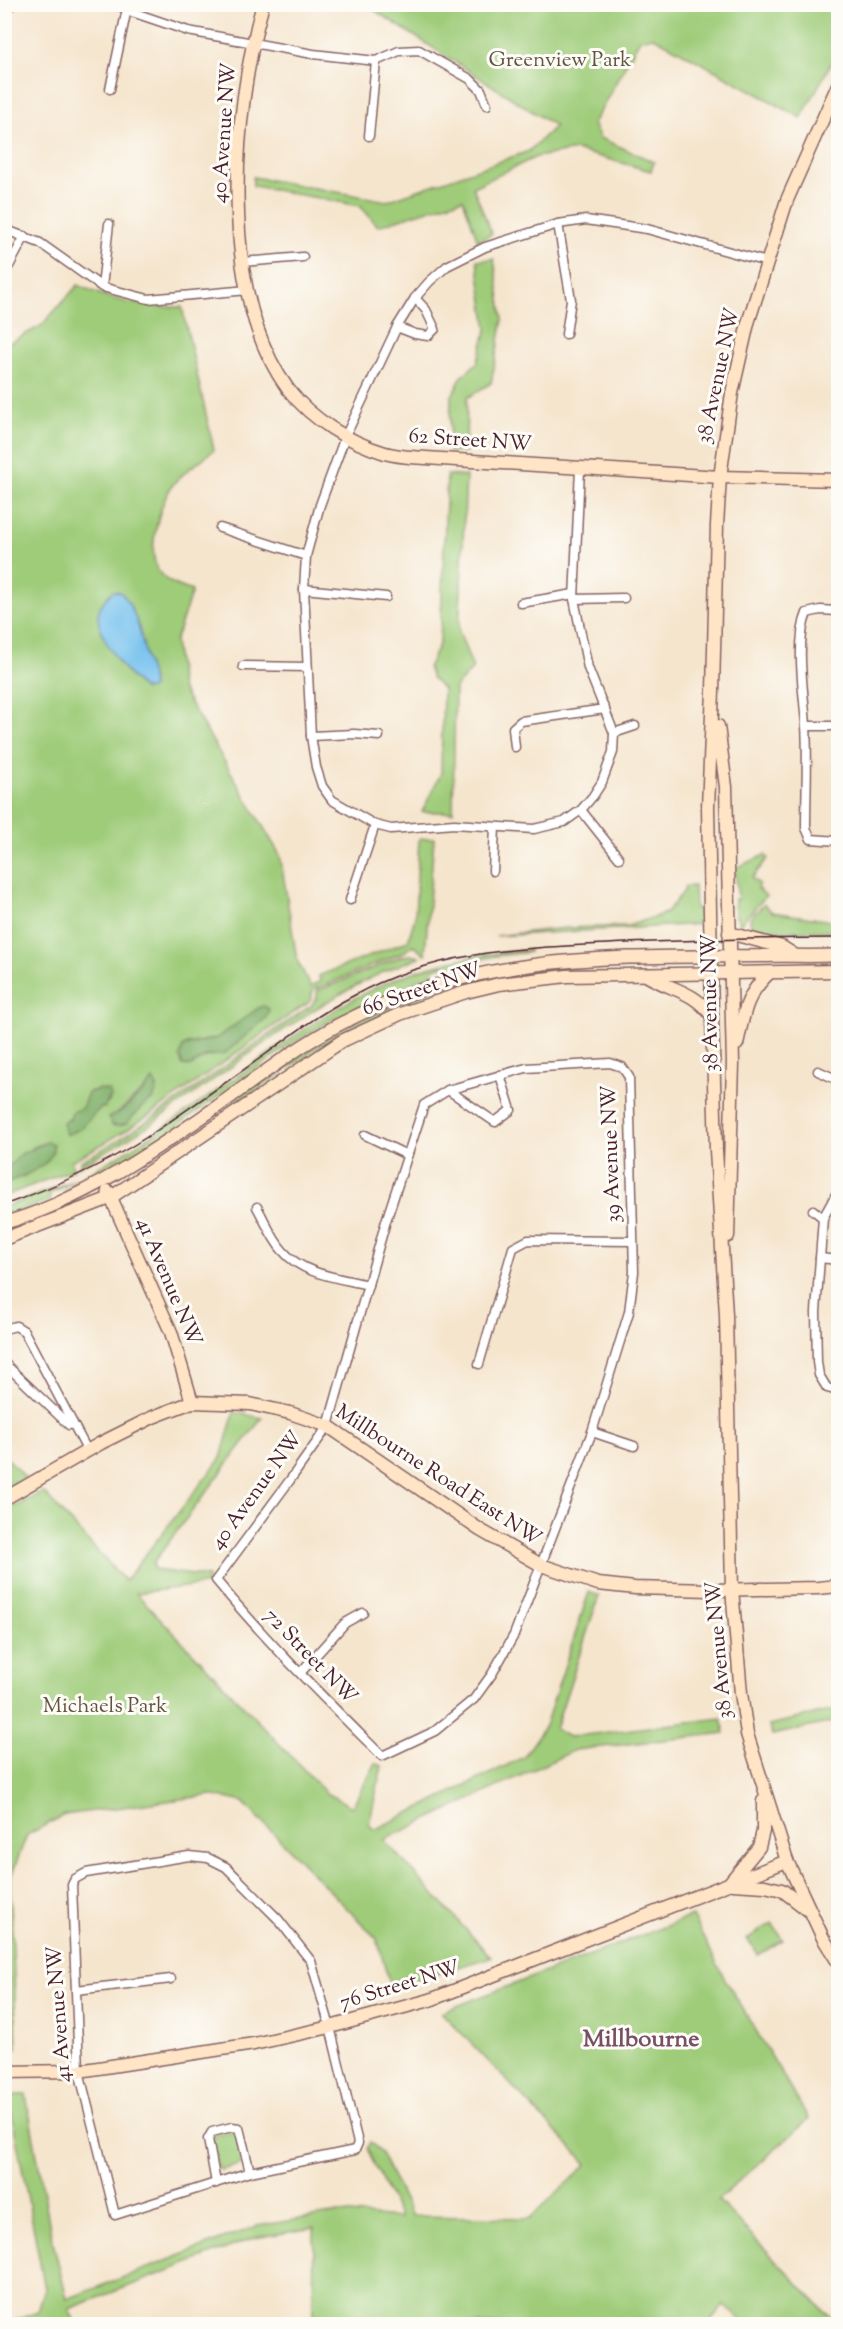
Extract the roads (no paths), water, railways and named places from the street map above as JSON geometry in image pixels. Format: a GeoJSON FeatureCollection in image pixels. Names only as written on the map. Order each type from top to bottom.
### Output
{"type":"FeatureCollection","features":[{"type":"Feature","properties":{"kind":"street","name":"40 Avenue NW"},"geometry":{"type":"LineString","coordinates":[[262,345],[243,262],[237,174],[242,98],[252,43],[263,4]]}},
{"type":"Feature","properties":{"kind":"street"},"geometry":{"type":"LineString","coordinates":[[110,89],[124,6],[188,31],[252,43]]}},
{"type":"Feature","properties":{"kind":"street","name":"40 Avenue NW"},"geometry":{"type":"LineString","coordinates":[[252,43],[313,54],[375,61],[399,51],[418,50],[470,79],[481,90],[487,105]]}},
{"type":"Feature","properties":{"kind":"street"},"geometry":{"type":"LineString","coordinates":[[369,136],[375,61]]}},
{"type":"Feature","properties":{"kind":"street","name":"38 Avenue NW"},"geometry":{"type":"LineString","coordinates":[[838,85],[787,200],[748,323],[732,393],[720,477],[713,610],[713,691],[708,807],[716,1150],[726,1315],[732,1589],[736,1641],[747,1734],[764,1792],[787,1861],[838,1962]]}},
{"type":"Feature","properties":{"kind":"street"},"geometry":{"type":"LineString","coordinates":[[580,469],[574,597],[588,668],[614,733],[613,752],[602,782],[581,810],[564,822],[534,829],[454,824],[391,829],[375,825],[332,800],[322,786],[311,736],[304,590],[306,556],[320,505],[345,437],[397,327],[415,298],[447,266],[485,247],[558,224],[597,220],[647,229],[767,262]]}},
{"type":"Feature","properties":{"kind":"street"},"geometry":{"type":"LineString","coordinates":[[102,287],[110,224]]}},
{"type":"Feature","properties":{"kind":"street"},"geometry":{"type":"LineString","coordinates":[[558,224],[571,300],[567,334]]}},
{"type":"Feature","properties":{"kind":"street"},"geometry":{"type":"LineString","coordinates":[[4,229],[40,243],[102,287],[148,298],[248,290]]}},
{"type":"Feature","properties":{"kind":"street"},"geometry":{"type":"LineString","coordinates":[[4,268],[9,266],[25,236]]}},
{"type":"Feature","properties":{"kind":"street"},"geometry":{"type":"LineString","coordinates":[[243,262],[303,257]]}},
{"type":"Feature","properties":{"kind":"street"},"geometry":{"type":"LineString","coordinates":[[397,327],[428,336],[435,329],[432,320],[415,298]]}},
{"type":"Feature","properties":{"kind":"street","name":"62 Street NW"},"geometry":{"type":"LineString","coordinates":[[262,345],[288,389],[314,415],[345,437],[387,454],[580,469],[720,477],[838,480]]}},
{"type":"Feature","properties":{"kind":"street"},"geometry":{"type":"LineString","coordinates":[[220,528],[306,556]]}},
{"type":"Feature","properties":{"kind":"street"},"geometry":{"type":"LineString","coordinates":[[304,590],[386,597]]}},
{"type":"Feature","properties":{"kind":"street"},"geometry":{"type":"LineString","coordinates":[[521,603],[574,597],[624,598]]}},
{"type":"Feature","properties":{"kind":"street"},"geometry":{"type":"LineString","coordinates":[[838,611],[820,609],[807,613],[802,625],[802,677],[806,726],[806,828],[811,839],[838,842]]}},
{"type":"Feature","properties":{"kind":"street"},"geometry":{"type":"LineString","coordinates":[[243,666],[307,667]]}},
{"type":"Feature","properties":{"kind":"street","name":"38 Avenue NW"},"geometry":{"type":"LineString","coordinates":[[713,691],[726,787],[733,1063],[726,1315]]}},
{"type":"Feature","properties":{"kind":"street"},"geometry":{"type":"LineString","coordinates":[[514,747],[513,728],[520,721],[605,709]]}},
{"type":"Feature","properties":{"kind":"street"},"geometry":{"type":"LineString","coordinates":[[614,733],[635,726]]}},
{"type":"Feature","properties":{"kind":"street"},"geometry":{"type":"LineString","coordinates":[[806,726],[838,726]]}},
{"type":"Feature","properties":{"kind":"street"},"geometry":{"type":"LineString","coordinates":[[311,736],[354,734],[379,736]]}},
{"type":"Feature","properties":{"kind":"street"},"geometry":{"type":"LineString","coordinates":[[581,810],[619,858]]}},
{"type":"Feature","properties":{"kind":"street"},"geometry":{"type":"LineString","coordinates":[[350,900],[375,825]]}},
{"type":"Feature","properties":{"kind":"street"},"geometry":{"type":"LineString","coordinates":[[493,871],[495,826]]}},
{"type":"Feature","properties":{"kind":"street"},"geometry":{"type":"LineString","coordinates":[[729,933],[782,947],[795,955]]}},
{"type":"Feature","properties":{"kind":"street","name":"66 Street NW"},"geometry":{"type":"LineString","coordinates":[[4,1223],[57,1204],[103,1180],[181,1131],[297,1049],[338,1025],[426,987],[488,972],[563,960],[838,955]]}},
{"type":"Feature","properties":{"kind":"street","name":"66 Street NW"},"geometry":{"type":"LineString","coordinates":[[4,1239],[110,1198],[333,1047],[400,1014],[466,992],[499,984],[567,976],[838,971]]}},
{"type":"Feature","properties":{"kind":"street"},"geometry":{"type":"LineString","coordinates":[[733,1063],[748,1000],[753,989],[769,974]]}},
{"type":"Feature","properties":{"kind":"street"},"geometry":{"type":"LineString","coordinates":[[646,975],[665,987],[698,999],[712,1016]]}},
{"type":"Feature","properties":{"kind":"street","name":"39 Avenue NW"},"geometry":{"type":"LineString","coordinates":[[382,1756],[435,1731],[474,1699],[492,1674],[514,1635],[592,1432],[629,1312],[634,1272],[629,1077],[622,1067],[609,1063],[526,1068],[500,1075]]}},
{"type":"Feature","properties":{"kind":"street"},"geometry":{"type":"LineString","coordinates":[[818,1071],[838,1080]]}},
{"type":"Feature","properties":{"kind":"street"},"geometry":{"type":"LineString","coordinates":[[500,1075],[511,1110],[495,1122],[448,1090],[500,1075]]}},
{"type":"Feature","properties":{"kind":"street","name":"40 Avenue NW"},"geometry":{"type":"LineString","coordinates":[[216,1580],[328,1426],[422,1109],[428,1101],[448,1090]]}},
{"type":"Feature","properties":{"kind":"street"},"geometry":{"type":"LineString","coordinates":[[365,1135],[407,1155]]}},
{"type":"Feature","properties":{"kind":"street","name":"41 Avenue NW"},"geometry":{"type":"LineString","coordinates":[[103,1180],[171,1332],[192,1401]]}},
{"type":"Feature","properties":{"kind":"street"},"geometry":{"type":"LineString","coordinates":[[838,1191],[823,1218],[816,1312],[819,1375],[826,1388],[838,1391]]}},
{"type":"Feature","properties":{"kind":"street"},"geometry":{"type":"LineString","coordinates":[[257,1207],[283,1251],[300,1266],[368,1285]]}},
{"type":"Feature","properties":{"kind":"street"},"geometry":{"type":"LineString","coordinates":[[813,1210],[823,1218]]}},
{"type":"Feature","properties":{"kind":"street","name":"39 Avenue NW"},"geometry":{"type":"LineString","coordinates":[[479,1364],[513,1248],[528,1240],[632,1241]]}},
{"type":"Feature","properties":{"kind":"street"},"geometry":{"type":"LineString","coordinates":[[820,1258],[838,1260]]}},
{"type":"Feature","properties":{"kind":"street"},"geometry":{"type":"LineString","coordinates":[[4,1329],[16,1326],[24,1331],[87,1450]]}},
{"type":"Feature","properties":{"kind":"street"},"geometry":{"type":"LineString","coordinates":[[4,1363],[76,1432]]}},
{"type":"Feature","properties":{"kind":"street","name":"Millbourne Road East NW"},"geometry":{"type":"LineString","coordinates":[[4,1499],[87,1450],[153,1417],[192,1401],[250,1404],[290,1413],[328,1426],[480,1530],[541,1565],[607,1585],[635,1588],[732,1589],[838,1586]]}},
{"type":"Feature","properties":{"kind":"street"},"geometry":{"type":"LineString","coordinates":[[592,1432],[634,1446]]}},
{"type":"Feature","properties":{"kind":"street","name":"72 Street NW"},"geometry":{"type":"LineString","coordinates":[[216,1580],[256,1628],[382,1756]]}},
{"type":"Feature","properties":{"kind":"street"},"geometry":{"type":"LineString","coordinates":[[301,1672],[345,1623],[363,1614]]}},
{"type":"Feature","properties":{"kind":"street"},"geometry":{"type":"LineString","coordinates":[[728,1884],[759,1847],[763,1831],[764,1792]]}},
{"type":"Feature","properties":{"kind":"street","name":"41 Avenue NW"},"geometry":{"type":"LineString","coordinates":[[216,2183],[115,2215],[79,2071],[72,1893],[75,1879],[86,1873],[189,1856],[208,1858],[226,1867],[279,1918],[310,1961],[330,2027]]}},
{"type":"Feature","properties":{"kind":"street","name":"76 Street NW"},"geometry":{"type":"LineString","coordinates":[[4,2072],[79,2071],[254,2044],[330,2027],[430,2000],[787,1861]]}},
{"type":"Feature","properties":{"kind":"street"},"geometry":{"type":"LineString","coordinates":[[728,1884],[765,1886],[782,1890],[811,1912]]}},
{"type":"Feature","properties":{"kind":"street"},"geometry":{"type":"LineString","coordinates":[[76,1990],[171,1979]]}},
{"type":"Feature","properties":{"kind":"street"},"geometry":{"type":"LineString","coordinates":[[250,2172],[238,2128],[232,2127],[212,2132],[208,2139],[216,2183],[250,2172],[355,2151],[358,2143],[330,2027]]}},
{"type":"Feature","properties":{"kind":"water"},"geometry":{"type":"Polygon","coordinates":[[[113,591],[121,592],[132,609],[152,678],[152,688],[146,690],[130,676],[113,654],[101,630],[98,619],[99,610],[113,591]]]}},
{"type":"Feature","properties":{"kind":"tram line"},"geometry":{"type":"LineString","coordinates":[[4,1205],[66,1180],[125,1151],[330,1009],[385,980],[418,968],[452,959],[520,949],[706,940],[838,938]]}},
{"type":"Feature","properties":{"kind":"district","name":"Millbourne"},"geometry":{"type":"Point","coordinates":[641,2040]}},
{"type":"Feature","properties":{"kind":"park label","name":"Greenview Park"},"geometry":{"type":"Point","coordinates":[560,61]}},
{"type":"Feature","properties":{"kind":"park label","name":"Michaels Park"},"geometry":{"type":"Point","coordinates":[105,1707]}}]}
